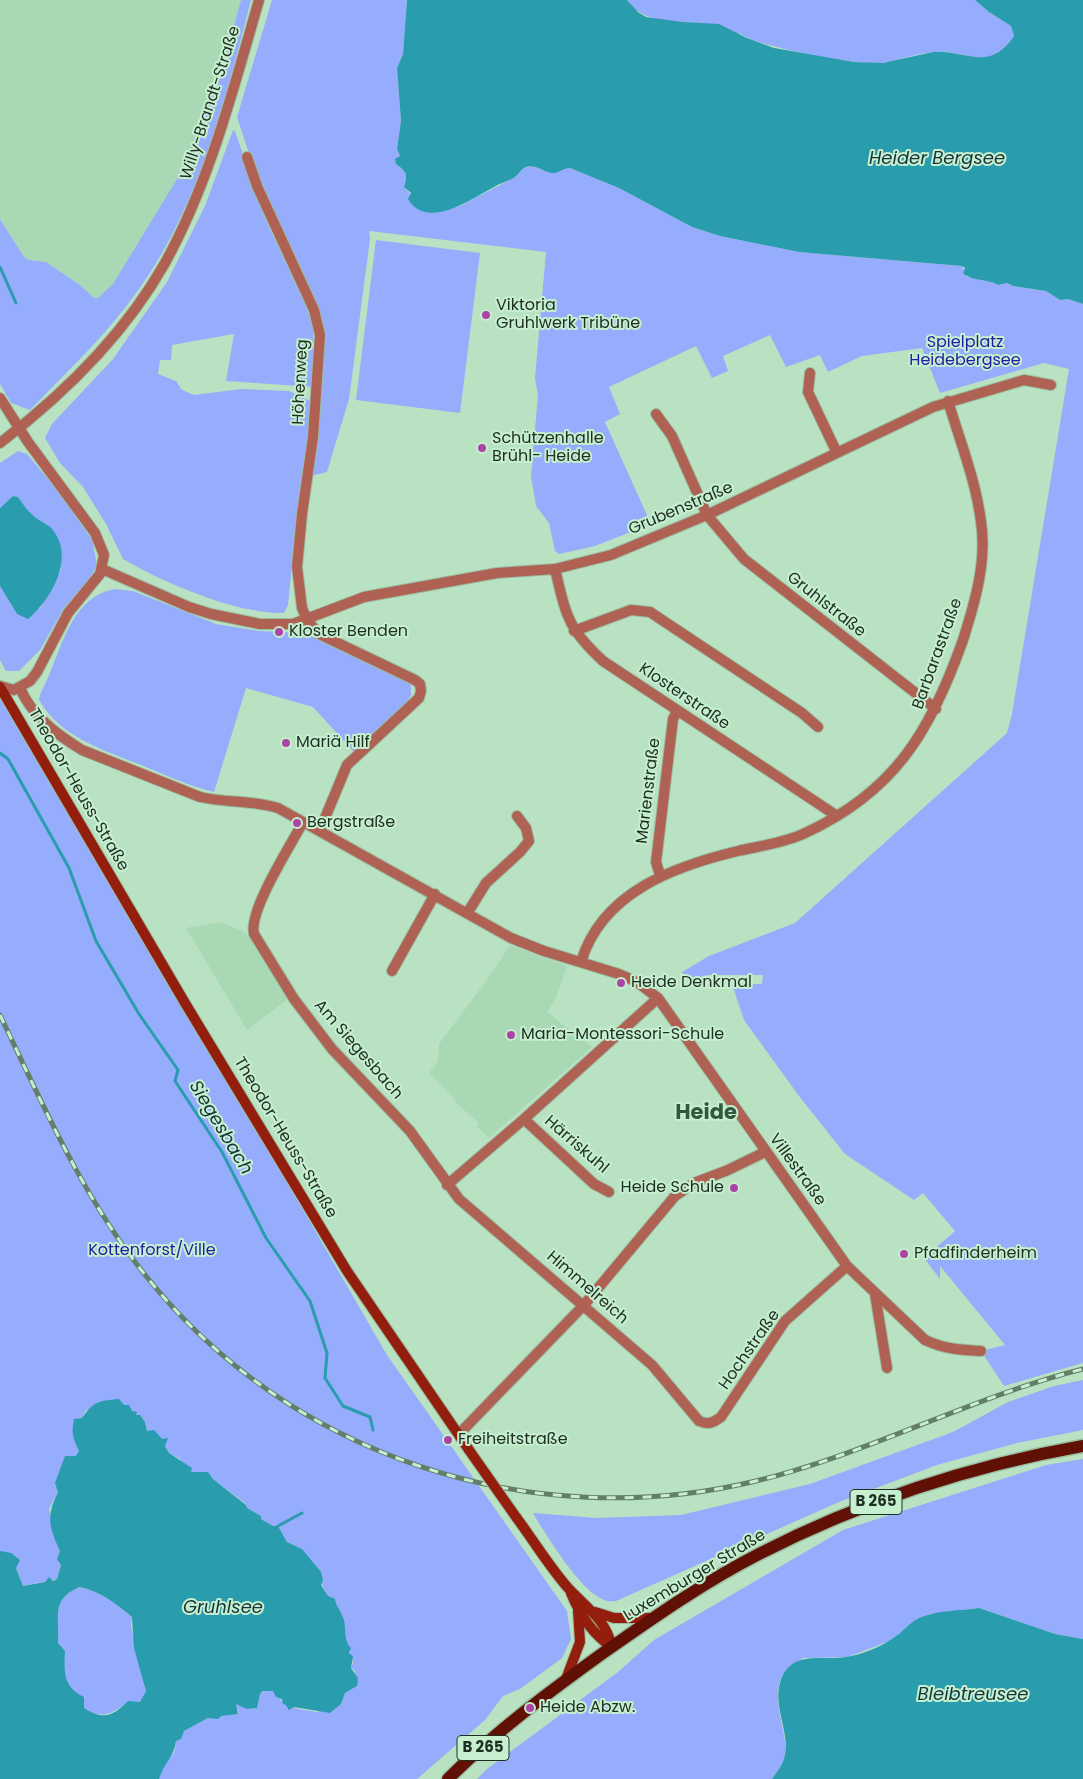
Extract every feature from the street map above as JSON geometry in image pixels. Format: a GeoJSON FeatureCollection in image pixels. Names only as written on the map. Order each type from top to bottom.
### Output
{"type":"FeatureCollection","features":[{"type":"Feature","properties":{"kind":"main road","name":"Theodor-Heuss-Straße"},"geometry":{"type":"LineString","coordinates":[[0,686],[41,760],[347,1271],[516,1517],[569,1589],[594,1611],[605,1628],[612,1647]]}},
{"type":"Feature","properties":{"kind":"main road","name":"Luxemburger Straße"},"geometry":{"type":"LineString","coordinates":[[448,1779],[518,1717],[566,1679],[652,1618],[758,1554],[838,1517],[910,1489],[982,1467],[1083,1446]]}},
{"type":"Feature","properties":{"kind":"main road","name":"Theodor-Heuss-Straße"},"geometry":{"type":"LineString","coordinates":[[569,1589],[578,1610],[596,1634],[612,1647]]}},
{"type":"Feature","properties":{"kind":"main road"},"geometry":{"type":"LineString","coordinates":[[566,1679],[580,1642],[578,1610]]}},
{"type":"Feature","properties":{"kind":"main road"},"geometry":{"type":"LineString","coordinates":[[594,1611],[614,1618],[652,1618]]}},
{"type":"Feature","properties":{"kind":"street","name":"Willy-Brandt-Straße"},"geometry":{"type":"LineString","coordinates":[[0,443],[69,385],[112,339],[164,264],[182,228],[221,130],[259,0]]}},
{"type":"Feature","properties":{"kind":"street","name":"Höhenweg"},"geometry":{"type":"LineString","coordinates":[[247,157],[260,194],[314,310],[320,335],[313,437],[302,514],[297,567],[298,588],[307,620]]}},
{"type":"Feature","properties":{"kind":"street"},"geometry":{"type":"LineString","coordinates":[[810,373],[808,392],[837,453]]}},
{"type":"Feature","properties":{"kind":"street","name":"Grubenstraße"},"geometry":{"type":"LineString","coordinates":[[307,620],[331,608],[364,597],[497,573],[556,569],[611,555],[707,515],[948,401],[1024,380],[1051,385]]}},
{"type":"Feature","properties":{"kind":"street"},"geometry":{"type":"LineString","coordinates":[[0,398],[95,533],[104,555],[102,568],[97,579],[68,614],[37,672],[20,688],[14,690],[0,686]]}},
{"type":"Feature","properties":{"kind":"street","name":"Barbarastraße"},"geometry":{"type":"LineString","coordinates":[[581,962],[586,946],[613,909],[660,875],[702,860],[794,837],[857,804],[882,783],[908,754],[936,709],[970,618],[979,581],[982,552],[981,522],[974,484],[948,401]]}},
{"type":"Feature","properties":{"kind":"street","name":"Gruhlstraße"},"geometry":{"type":"LineString","coordinates":[[656,414],[672,436],[707,515],[744,559],[936,709]]}},
{"type":"Feature","properties":{"kind":"street"},"geometry":{"type":"LineString","coordinates":[[102,568],[189,607],[227,618],[278,625],[293,624],[307,620],[319,634],[420,684],[419,698],[348,765],[320,830]]}},
{"type":"Feature","properties":{"kind":"street","name":"Klosterstraße"},"geometry":{"type":"LineString","coordinates":[[556,569],[566,614],[574,630],[603,661],[837,816]]}},
{"type":"Feature","properties":{"kind":"street"},"geometry":{"type":"LineString","coordinates":[[574,630],[631,610],[650,612],[802,713],[818,727]]}},
{"type":"Feature","properties":{"kind":"street"},"geometry":{"type":"LineString","coordinates":[[20,688],[33,712],[48,726],[82,750],[185,793],[221,802],[266,804],[320,830],[511,938],[544,952],[581,962],[637,982],[658,998],[524,1119],[447,1185]]}},
{"type":"Feature","properties":{"kind":"street","name":"Marienstraße"},"geometry":{"type":"LineString","coordinates":[[660,875],[656,862],[673,719],[677,711]]}},
{"type":"Feature","properties":{"kind":"street"},"geometry":{"type":"LineString","coordinates":[[468,912],[486,883],[520,852],[529,841],[526,828],[517,816]]}},
{"type":"Feature","properties":{"kind":"street","name":"Am Siegesbach"},"geometry":{"type":"LineString","coordinates":[[303,822],[258,905],[252,926],[254,934],[294,999],[326,1042],[410,1131],[447,1185]]}},
{"type":"Feature","properties":{"kind":"street"},"geometry":{"type":"LineString","coordinates":[[392,972],[435,894]]}},
{"type":"Feature","properties":{"kind":"street","name":"Villestraße"},"geometry":{"type":"LineString","coordinates":[[658,998],[847,1266],[925,1340],[956,1350],[981,1351]]}},
{"type":"Feature","properties":{"kind":"street","name":"Härriskuhl"},"geometry":{"type":"LineString","coordinates":[[524,1119],[594,1184],[609,1192]]}},
{"type":"Feature","properties":{"kind":"street"},"geometry":{"type":"LineString","coordinates":[[459,1434],[584,1305],[675,1196],[694,1183],[728,1170],[765,1152]]}},
{"type":"Feature","properties":{"kind":"street","name":"Himmelreich"},"geometry":{"type":"LineString","coordinates":[[447,1185],[459,1199],[652,1365],[699,1421]]}},
{"type":"Feature","properties":{"kind":"street","name":"Hochstraße"},"geometry":{"type":"LineString","coordinates":[[699,1421],[705,1424],[713,1423],[721,1417],[785,1321],[847,1266]]}},
{"type":"Feature","properties":{"kind":"street"},"geometry":{"type":"LineString","coordinates":[[875,1294],[887,1368]]}},
{"type":"Feature","properties":{"kind":"shaded area"},"geometry":{"type":"Polygon","coordinates":[[[0,0],[241,0],[222,69],[180,174],[113,284],[98,298],[94,298],[80,285],[46,262],[29,260],[24,257],[0,219],[0,0]]]}},
{"type":"Feature","properties":{"kind":"shaded area"},"geometry":{"type":"Polygon","coordinates":[[[221,922],[245,932],[288,999],[247,1030],[186,928],[221,922]]]}},
{"type":"Feature","properties":{"kind":"shaded area","name":"Maria-Montessori-Schule"},"geometry":{"type":"Polygon","coordinates":[[[510,945],[567,966],[556,998],[547,1012],[592,1047],[489,1138],[477,1127],[479,1123],[455,1102],[456,1100],[429,1073],[438,1061],[439,1044],[492,973],[510,945]]]}},
{"type":"Feature","properties":{"kind":"green space"},"geometry":{"type":"Polygon","coordinates":[[[241,0],[251,0],[230,80],[205,159],[172,235],[152,270],[105,332],[30,410],[11,403],[0,384],[0,219],[24,257],[29,260],[46,262],[80,285],[94,298],[98,298],[113,284],[180,174],[222,69],[241,0]]]}},
{"type":"Feature","properties":{"kind":"green space","name":"Spielplatz Heidebergsee"},"geometry":{"type":"Polygon","coordinates":[[[272,0],[407,0],[403,54],[397,68],[401,121],[397,148],[400,157],[396,164],[406,174],[404,187],[427,213],[460,206],[515,177],[524,168],[532,166],[551,173],[557,172],[562,168],[570,168],[619,188],[692,227],[720,236],[799,252],[962,266],[967,277],[991,281],[998,285],[1007,283],[1013,286],[1046,291],[1060,300],[1068,299],[1083,304],[1083,1363],[1004,1386],[981,1351],[1005,1345],[940,1266],[940,1279],[924,1258],[955,1231],[923,1193],[914,1200],[845,1154],[799,1096],[744,1020],[732,984],[762,984],[763,975],[707,975],[689,982],[682,972],[709,956],[795,923],[1007,733],[1012,714],[1069,369],[1044,363],[940,393],[922,348],[862,356],[828,372],[820,355],[786,367],[770,335],[723,356],[728,371],[712,378],[696,346],[609,387],[620,414],[605,422],[651,524],[595,546],[559,554],[555,551],[549,523],[536,506],[531,476],[538,395],[535,378],[546,252],[369,231],[370,239],[349,399],[327,472],[310,476],[324,339],[253,166],[237,117],[272,0]]]}},
{"type":"Feature","properties":{"kind":"green space"},"geometry":{"type":"Polygon","coordinates":[[[627,0],[975,0],[989,12],[1011,26],[1014,36],[995,55],[986,57],[977,58],[947,52],[935,52],[883,63],[854,62],[788,50],[710,26],[659,20],[641,13],[627,0]]]}},
{"type":"Feature","properties":{"kind":"green space"},"geometry":{"type":"Polygon","coordinates":[[[233,130],[235,131],[264,216],[306,306],[313,327],[314,387],[226,381],[234,334],[172,345],[171,360],[160,360],[158,374],[176,381],[182,390],[194,395],[241,389],[289,391],[312,402],[308,460],[297,514],[288,605],[284,613],[265,612],[223,603],[179,587],[123,559],[106,524],[83,487],[60,463],[45,438],[52,424],[113,359],[167,282],[205,206],[233,130]]]}},
{"type":"Feature","properties":{"kind":"green space"},"geometry":{"type":"Polygon","coordinates":[[[376,240],[480,253],[460,413],[356,400],[376,240]]]}},
{"type":"Feature","properties":{"kind":"green space"},"geometry":{"type":"Polygon","coordinates":[[[18,451],[27,454],[58,491],[92,540],[97,565],[90,578],[64,608],[40,650],[19,671],[6,671],[0,660],[0,586],[17,614],[40,608],[61,569],[37,519],[25,509],[18,497],[13,496],[0,508],[0,463],[18,451]]]}},
{"type":"Feature","properties":{"kind":"green space"},"geometry":{"type":"Polygon","coordinates":[[[115,589],[133,591],[216,624],[259,631],[305,633],[411,683],[411,695],[408,701],[354,752],[313,707],[246,688],[214,792],[205,790],[84,741],[59,724],[39,700],[72,622],[89,601],[101,593],[115,589]]]}},
{"type":"Feature","properties":{"kind":"green space","name":"Kottenforst/Ville"},"geometry":{"type":"Polygon","coordinates":[[[0,700],[8,700],[387,1355],[567,1611],[571,1639],[562,1658],[520,1689],[503,1696],[485,1720],[417,1779],[159,1779],[163,1764],[174,1753],[176,1741],[184,1731],[208,1718],[239,1713],[235,1704],[239,1704],[247,1709],[257,1708],[260,1694],[264,1691],[273,1691],[286,1705],[317,1712],[341,1704],[345,1693],[357,1686],[355,1671],[351,1668],[353,1662],[347,1645],[343,1616],[328,1596],[302,1549],[287,1542],[278,1526],[273,1526],[261,1519],[261,1516],[247,1508],[246,1504],[213,1479],[208,1472],[191,1472],[180,1459],[169,1453],[162,1439],[147,1431],[145,1422],[140,1416],[86,1410],[82,1418],[75,1419],[73,1436],[79,1451],[49,1509],[60,1551],[57,1559],[61,1565],[57,1579],[23,1586],[16,1568],[0,1551],[0,700]]]}},
{"type":"Feature","properties":{"kind":"green space"},"geometry":{"type":"Polygon","coordinates":[[[1083,1380],[1083,1430],[1017,1443],[937,1465],[839,1502],[616,1601],[604,1600],[585,1586],[564,1561],[533,1513],[597,1518],[681,1515],[810,1484],[953,1432],[1008,1402],[1054,1386],[1083,1380]]]}},
{"type":"Feature","properties":{"kind":"green space"},"geometry":{"type":"Polygon","coordinates":[[[1083,1459],[1083,1639],[1055,1634],[979,1608],[930,1614],[917,1619],[892,1640],[848,1657],[803,1658],[783,1675],[779,1684],[779,1705],[785,1749],[783,1762],[772,1779],[477,1779],[487,1769],[618,1672],[654,1640],[843,1530],[1046,1465],[1083,1459]]]}},
{"type":"Feature","properties":{"kind":"green space"},"geometry":{"type":"Polygon","coordinates":[[[79,1587],[101,1595],[132,1617],[131,1625],[146,1691],[140,1703],[128,1701],[118,1709],[99,1714],[83,1707],[70,1690],[64,1676],[65,1651],[58,1643],[58,1610],[64,1598],[79,1587]]]}},
{"type":"Feature","properties":{"kind":"water","name":"Heider Bergsee"},"geometry":{"type":"Polygon","coordinates":[[[407,0],[627,0],[638,12],[646,17],[682,22],[719,24],[747,38],[774,48],[854,62],[883,63],[933,52],[977,57],[996,54],[1014,36],[1011,26],[989,12],[975,0],[1083,0],[1083,304],[1068,299],[1060,300],[1046,291],[1013,286],[1007,283],[998,285],[989,281],[971,278],[963,273],[965,268],[962,266],[799,252],[720,236],[692,227],[619,188],[570,168],[554,173],[536,167],[526,167],[513,178],[450,210],[426,212],[416,208],[408,199],[411,193],[404,187],[406,174],[396,164],[395,159],[400,156],[397,149],[401,121],[397,68],[403,54],[407,0]]]}},
{"type":"Feature","properties":{"kind":"water"},"geometry":{"type":"Polygon","coordinates":[[[13,496],[18,497],[33,515],[52,529],[59,540],[62,552],[58,577],[52,590],[37,611],[28,619],[17,614],[0,586],[0,508],[13,496]]]}},
{"type":"Feature","properties":{"kind":"water","name":"Gruhlsee"},"geometry":{"type":"Polygon","coordinates":[[[119,1399],[124,1405],[129,1405],[132,1411],[137,1412],[136,1415],[140,1415],[145,1422],[147,1431],[154,1430],[162,1439],[168,1438],[165,1446],[169,1453],[192,1468],[191,1472],[208,1472],[213,1479],[246,1505],[247,1508],[261,1516],[261,1519],[273,1526],[278,1526],[287,1542],[302,1549],[321,1572],[323,1580],[321,1585],[328,1596],[335,1599],[343,1617],[347,1642],[351,1648],[349,1653],[353,1656],[351,1668],[358,1678],[357,1686],[345,1693],[341,1704],[330,1713],[294,1707],[289,1710],[283,1704],[282,1699],[276,1697],[273,1691],[263,1691],[260,1694],[257,1708],[247,1709],[236,1704],[238,1714],[221,1716],[218,1719],[208,1718],[184,1731],[181,1739],[176,1741],[175,1747],[159,1779],[0,1779],[0,1551],[11,1553],[20,1560],[16,1568],[23,1586],[45,1582],[49,1577],[53,1581],[57,1579],[61,1565],[57,1559],[60,1551],[51,1528],[50,1515],[58,1492],[55,1483],[65,1456],[76,1456],[79,1451],[73,1436],[74,1419],[82,1418],[93,1405],[101,1401],[119,1399]],[[79,1587],[70,1592],[60,1604],[58,1610],[58,1643],[65,1651],[65,1672],[68,1684],[84,1697],[84,1708],[97,1714],[107,1715],[117,1711],[128,1701],[140,1702],[146,1691],[134,1648],[132,1617],[107,1598],[79,1587]]]}},
{"type":"Feature","properties":{"kind":"water","name":"Bleibtreusee"},"geometry":{"type":"Polygon","coordinates":[[[979,1608],[1055,1634],[1083,1639],[1083,1779],[772,1779],[783,1762],[786,1749],[779,1708],[779,1687],[787,1669],[794,1663],[810,1658],[837,1658],[858,1654],[882,1645],[915,1620],[926,1615],[979,1608]]]}},
{"type":"Feature","properties":{"kind":"waterway"},"geometry":{"type":"LineString","coordinates":[[0,267],[16,303]]}},
{"type":"Feature","properties":{"kind":"waterway","name":"Siegesbach"},"geometry":{"type":"LineString","coordinates":[[0,753],[8,759],[69,868],[96,941],[139,1014],[178,1070],[175,1081],[222,1152],[266,1238],[310,1301],[327,1353],[325,1378],[343,1406],[370,1417],[373,1430]]}},
{"type":"Feature","properties":{"kind":"waterway","name":"Siegesbach"},"geometry":{"type":"LineString","coordinates":[[278,1526],[302,1513]]}},
{"type":"Feature","properties":{"kind":"railway"},"geometry":{"type":"LineString","coordinates":[[0,1015],[48,1117],[83,1183],[103,1215],[123,1246],[146,1276],[204,1339],[271,1392],[343,1435],[421,1467],[503,1488],[586,1497],[671,1495],[756,1481],[798,1470],[1000,1395],[1083,1369]]}},
{"type":"Feature","properties":{"kind":"place","name":"Viktoria Gruhlwerk Tribüne"},"geometry":{"type":"Point","coordinates":[486,315]}},
{"type":"Feature","properties":{"kind":"place","name":"Schützenhalle Brühl- Heide"},"geometry":{"type":"Point","coordinates":[482,448]}},
{"type":"Feature","properties":{"kind":"place","name":"Kloster Benden"},"geometry":{"type":"Point","coordinates":[279,632]}},
{"type":"Feature","properties":{"kind":"place","name":"Mariä Hilf"},"geometry":{"type":"Point","coordinates":[286,743]}},
{"type":"Feature","properties":{"kind":"place","name":"Bergstraße"},"geometry":{"type":"Point","coordinates":[297,823]}},
{"type":"Feature","properties":{"kind":"place","name":"Heide Denkmal"},"geometry":{"type":"Point","coordinates":[621,983]}},
{"type":"Feature","properties":{"kind":"place","name":"Maria-Montessori-Schule"},"geometry":{"type":"Point","coordinates":[511,1035]}},
{"type":"Feature","properties":{"kind":"place","name":"Heide Schule"},"geometry":{"type":"Point","coordinates":[734,1188]}},
{"type":"Feature","properties":{"kind":"place","name":"Pfadfinderheim"},"geometry":{"type":"Point","coordinates":[904,1254]}},
{"type":"Feature","properties":{"kind":"place","name":"Freiheitstraße"},"geometry":{"type":"Point","coordinates":[448,1440]}},
{"type":"Feature","properties":{"kind":"place","name":"Heide Abzw."},"geometry":{"type":"Point","coordinates":[530,1708]}},
{"type":"Feature","properties":{"kind":"district","name":"Heide"},"geometry":{"type":"Point","coordinates":[706,1114]}}]}
